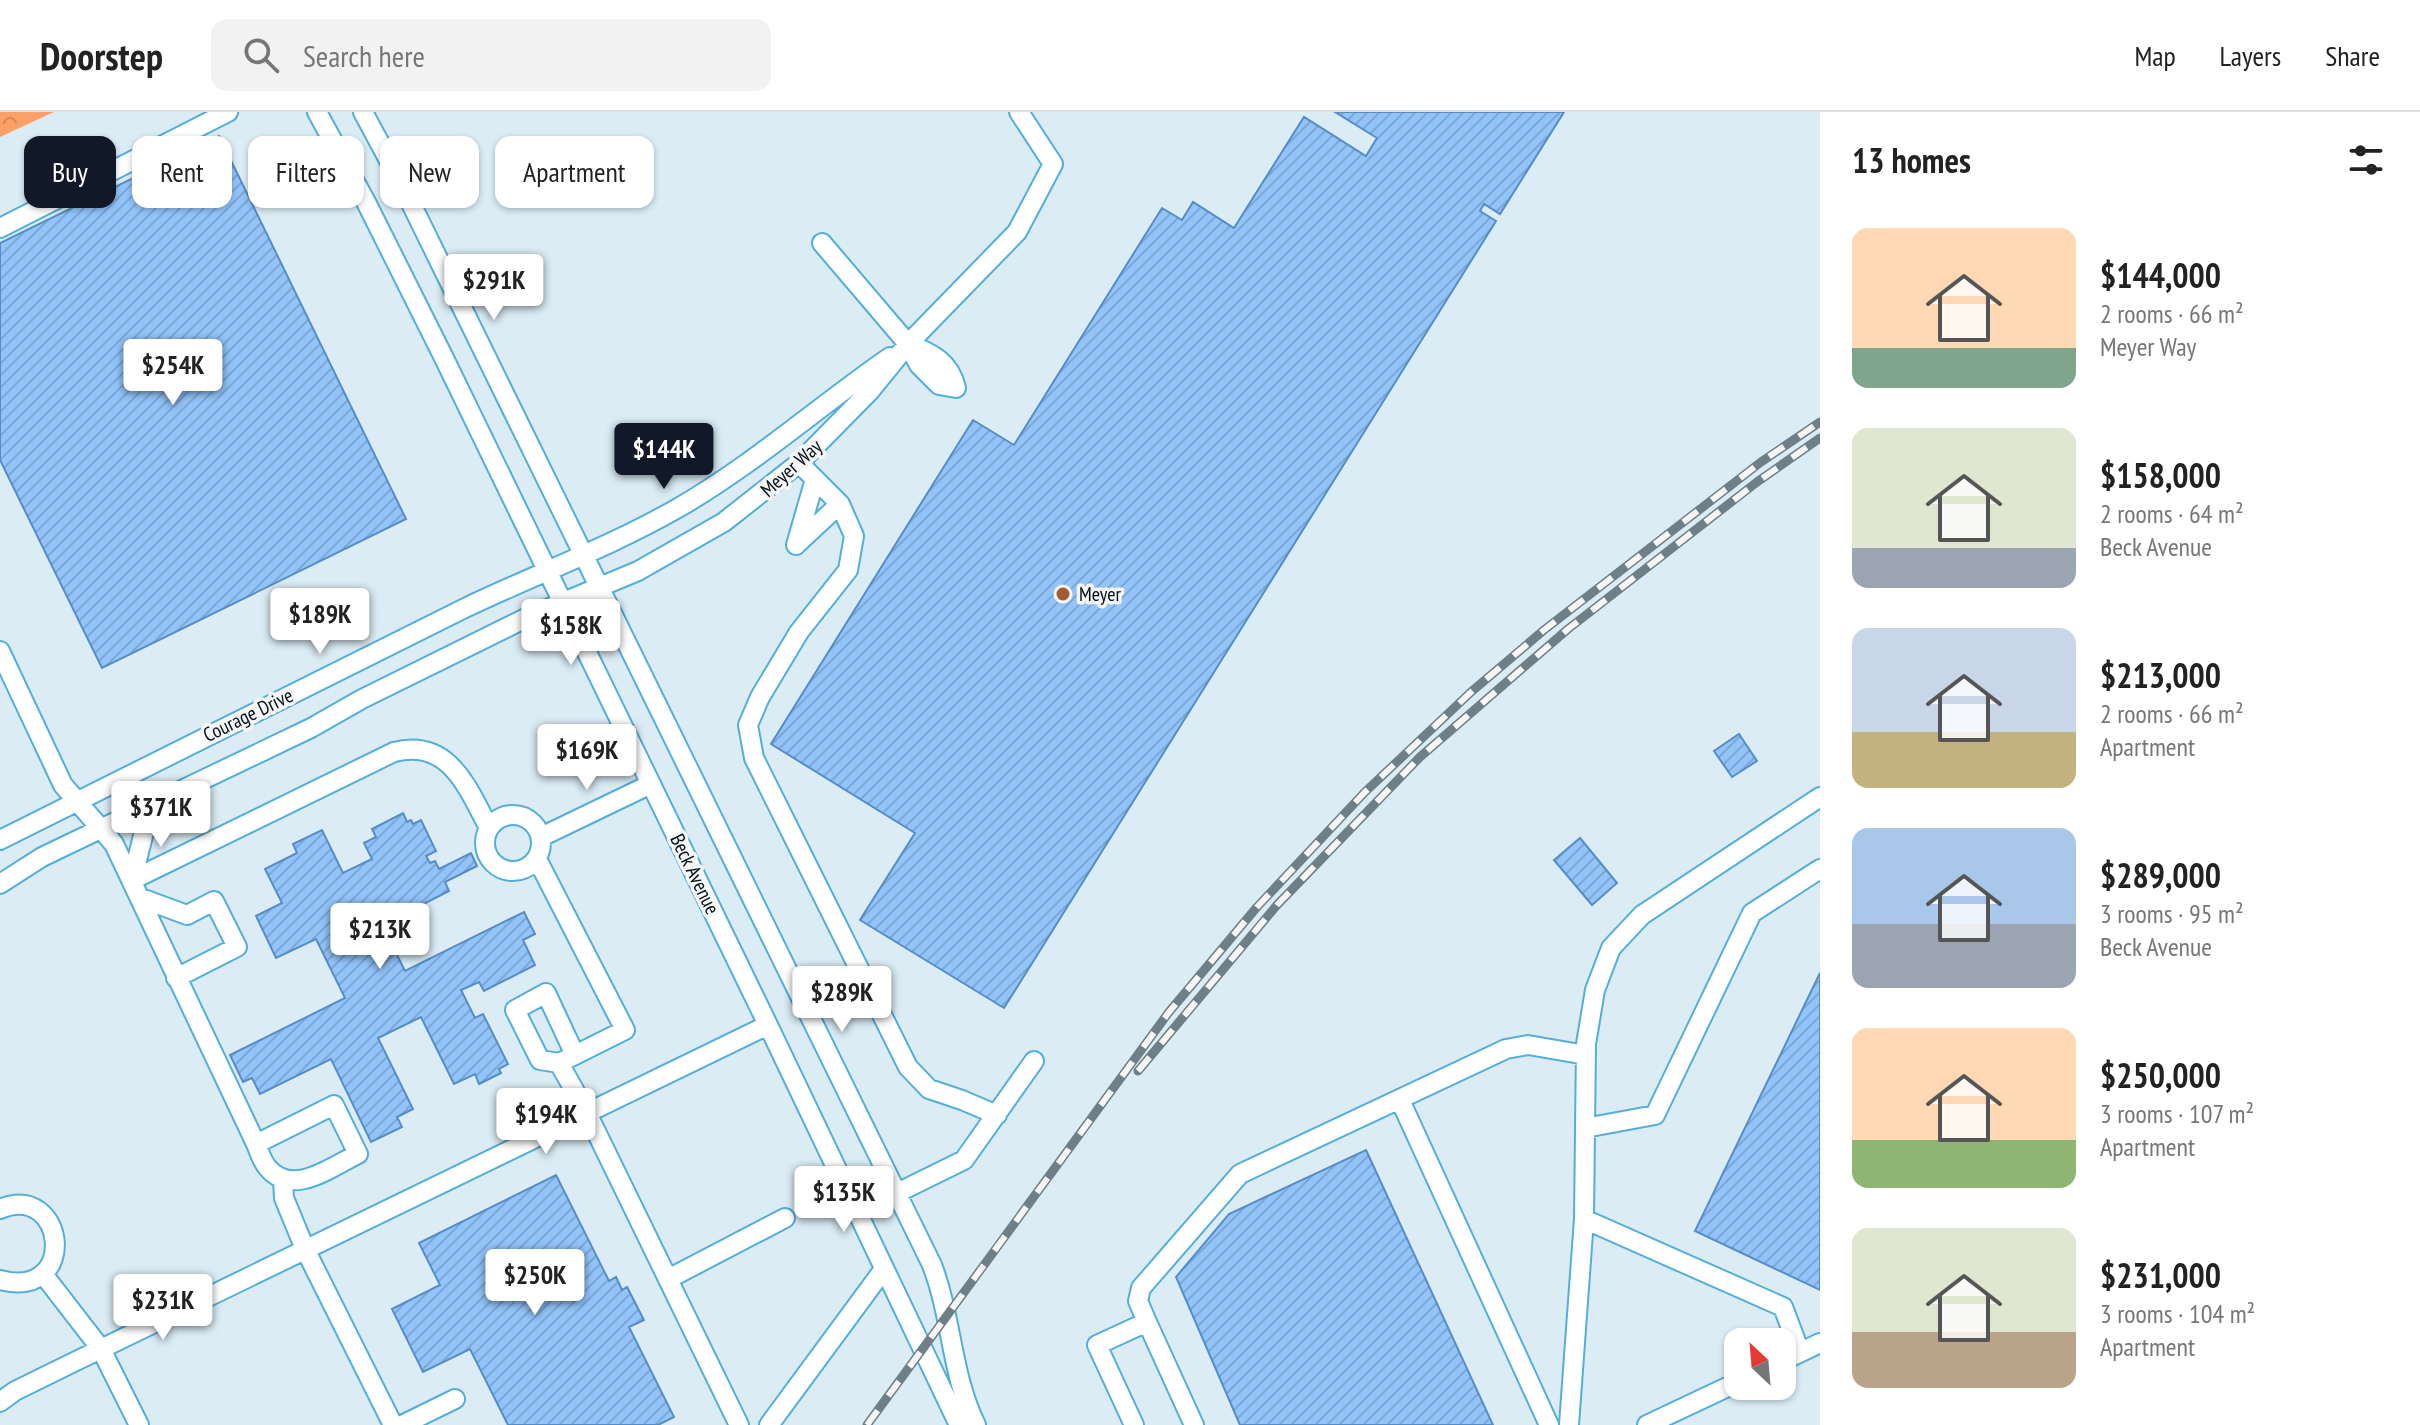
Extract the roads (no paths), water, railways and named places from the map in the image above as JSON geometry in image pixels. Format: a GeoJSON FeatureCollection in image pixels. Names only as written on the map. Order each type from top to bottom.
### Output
{"type":"FeatureCollection","features":[{"type":"Feature","properties":{"kind":"street"},"geometry":{"type":"LineString","coordinates":[[0,228],[228,112]]}},
{"type":"Feature","properties":{"kind":"street","name":"Beck Avenue"},"geometry":{"type":"LineString","coordinates":[[317,112],[366,202],[651,784],[959,1425]]}},
{"type":"Feature","properties":{"kind":"street","name":"Beck Avenue"},"geometry":{"type":"LineString","coordinates":[[363,112],[399,179],[897,1193],[939,1283],[958,1379],[976,1425]]}},
{"type":"Feature","properties":{"kind":"street","name":"Meyer Way"},"geometry":{"type":"LineString","coordinates":[[562,603],[687,545],[763,494],[799,463],[869,392],[908,344],[1017,232],[1053,164],[1019,112]]}},
{"type":"Feature","properties":{"kind":"street"},"geometry":{"type":"LineString","coordinates":[[822,243],[908,344]]}},
{"type":"Feature","properties":{"kind":"street","name":"Meyer Way"},"geometry":{"type":"LineString","coordinates":[[584,554],[680,507],[908,344]]}},
{"type":"Feature","properties":{"kind":"street"},"geometry":{"type":"LineString","coordinates":[[799,463],[840,504],[854,536],[848,570],[799,632],[760,697],[748,725],[754,758],[908,1067],[929,1089],[997,1115]]}},
{"type":"Feature","properties":{"kind":"street"},"geometry":{"type":"LineString","coordinates":[[815,479],[796,545],[840,504]]}},
{"type":"Feature","properties":{"kind":"street","name":"Courage Drive"},"geometry":{"type":"LineString","coordinates":[[1,837],[584,554]]}},
{"type":"Feature","properties":{"kind":"street","name":"Courage Drive"},"geometry":{"type":"LineString","coordinates":[[0,884],[42,857],[150,808],[311,728],[362,699],[562,603]]}},
{"type":"Feature","properties":{"kind":"street"},"geometry":{"type":"LineString","coordinates":[[0,651],[63,785],[114,844],[176,978],[267,1167],[283,1180],[300,1182],[358,1154],[334,1105],[256,1144]]}},
{"type":"Feature","properties":{"kind":"street"},"geometry":{"type":"LineString","coordinates":[[132,880],[394,752],[407,749],[422,748],[437,754],[452,767],[489,828]]}},
{"type":"Feature","properties":{"kind":"street"},"geometry":{"type":"LineString","coordinates":[[541,837],[651,784]]}},
{"type":"Feature","properties":{"kind":"street"},"geometry":{"type":"LineString","coordinates":[[1569,1425],[1584,1219],[1586,1055],[1595,990],[1611,948],[1642,915],[1820,797]]}},
{"type":"Feature","properties":{"kind":"street"},"geometry":{"type":"LineString","coordinates":[[132,880],[150,808]]}},
{"type":"Feature","properties":{"kind":"street"},"geometry":{"type":"LineString","coordinates":[[537,859],[523,870],[514,872],[497,867],[490,861],[484,845],[489,828],[504,816],[523,816],[531,821],[541,837],[537,859],[625,1030],[567,1059],[587,1113],[739,1425]]}},
{"type":"Feature","properties":{"kind":"street"},"geometry":{"type":"LineString","coordinates":[[1585,1128],[1655,1115],[1752,913],[1820,869]]}},
{"type":"Feature","properties":{"kind":"street"},"geometry":{"type":"LineString","coordinates":[[141,898],[187,915],[214,901],[237,947],[176,978]]}},
{"type":"Feature","properties":{"kind":"street"},"geometry":{"type":"LineString","coordinates":[[0,1402],[15,1391],[768,1025]]}},
{"type":"Feature","properties":{"kind":"street"},"geometry":{"type":"LineString","coordinates":[[1194,1425],[1138,1301],[1141,1288],[1240,1174],[1506,1049],[1528,1045],[1586,1055]]}},
{"type":"Feature","properties":{"kind":"street"},"geometry":{"type":"LineString","coordinates":[[897,1193],[964,1160],[1034,1061]]}},
{"type":"Feature","properties":{"kind":"street"},"geometry":{"type":"LineString","coordinates":[[1400,1100],[1549,1425]]}},
{"type":"Feature","properties":{"kind":"street"},"geometry":{"type":"LineString","coordinates":[[283,1180],[284,1198],[305,1249],[393,1425]]}},
{"type":"Feature","properties":{"kind":"street"},"geometry":{"type":"LineString","coordinates":[[0,1280],[15,1284],[43,1274],[53,1261],[57,1246],[47,1217],[34,1208],[1,1204]]}},
{"type":"Feature","properties":{"kind":"street"},"geometry":{"type":"LineString","coordinates":[[668,1279],[785,1218]]}},
{"type":"Feature","properties":{"kind":"street"},"geometry":{"type":"LineString","coordinates":[[1584,1219],[1783,1307],[1800,1352]]}},
{"type":"Feature","properties":{"kind":"street"},"geometry":{"type":"LineString","coordinates":[[769,1425],[884,1269]]}},
{"type":"Feature","properties":{"kind":"street"},"geometry":{"type":"LineString","coordinates":[[43,1274],[101,1349],[139,1425]]}},
{"type":"Feature","properties":{"kind":"street"},"geometry":{"type":"LineString","coordinates":[[1134,1425],[1097,1345],[1147,1322]]}},
{"type":"Feature","properties":{"kind":"street"},"geometry":{"type":"LineString","coordinates":[[1796,1354],[1820,1343]]}},
{"type":"Feature","properties":{"kind":"street"},"geometry":{"type":"LineString","coordinates":[[1647,1425],[1724,1389]]}},
{"type":"Feature","properties":{"kind":"street"},"geometry":{"type":"LineString","coordinates":[[402,1425],[455,1399]]}},
{"type":"Feature","properties":{"kind":"railway"},"geometry":{"type":"LineString","coordinates":[[867,1425],[1169,1012],[1257,907],[1365,792],[1471,692],[1544,630],[1761,462],[1820,422]]}},
{"type":"Feature","properties":{"kind":"railway"},"geometry":{"type":"LineString","coordinates":[[1138,1071],[1277,905],[1420,757],[1568,629],[1757,482],[1820,438]]}},
{"type":"Feature","properties":{"kind":"place","name":"Meyer"},"geometry":{"type":"Point","coordinates":[1063,594]}}]}
